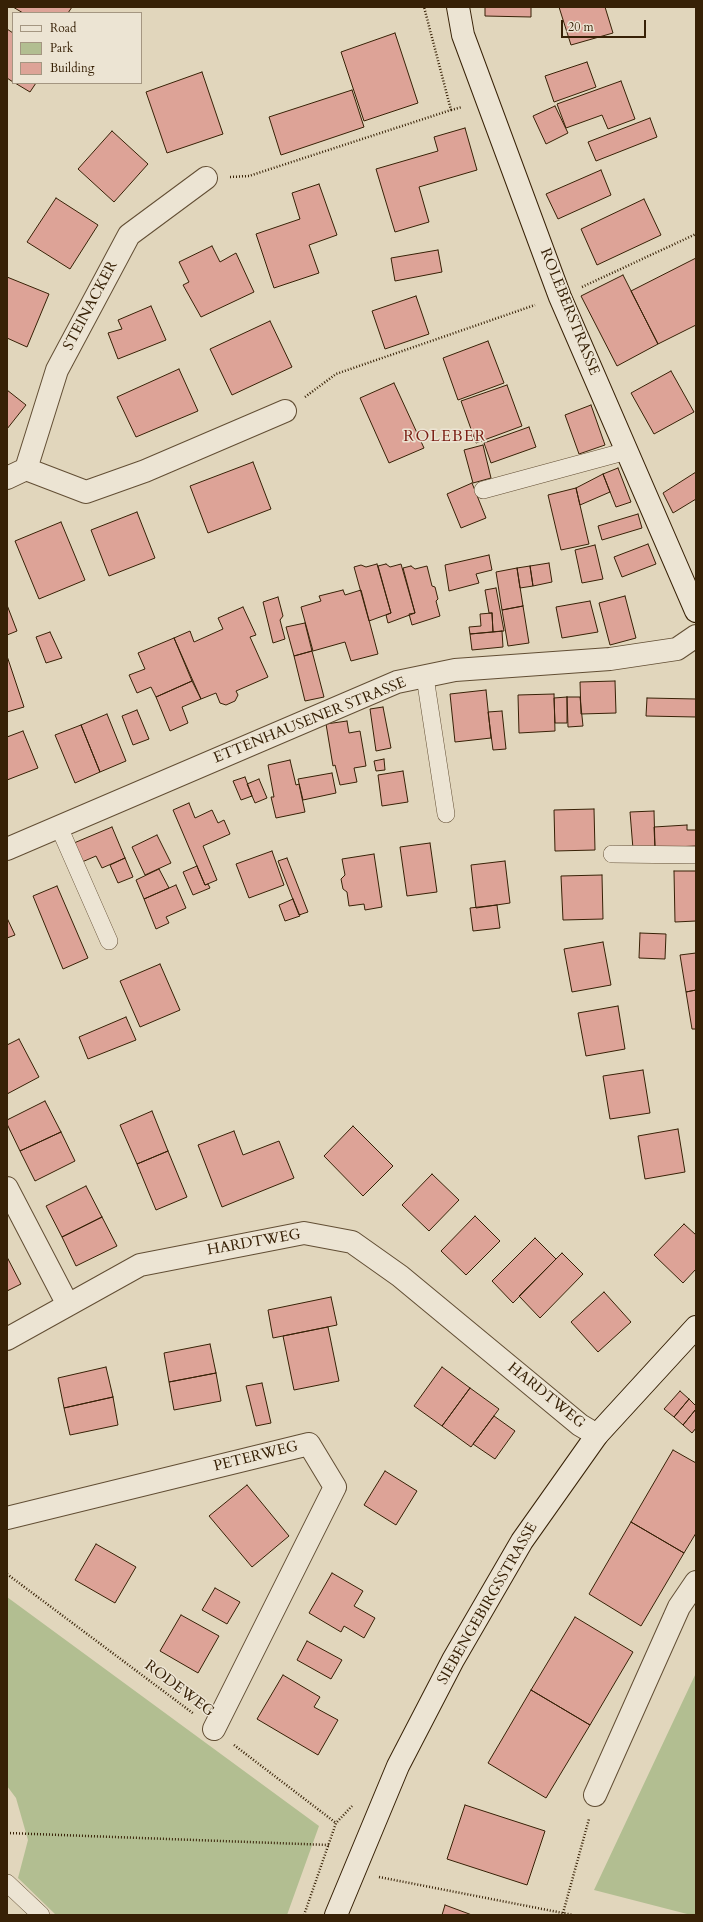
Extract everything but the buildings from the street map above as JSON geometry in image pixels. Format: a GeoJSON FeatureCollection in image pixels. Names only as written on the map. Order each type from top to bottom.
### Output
{"type":"FeatureCollection","features":[{"type":"Feature","properties":{"kind":"street","name":"ROLEBERSTRASSE"},"geometry":{"type":"LineString","coordinates":[[458,7],[463,34],[560,297],[696,611]]}},
{"type":"Feature","properties":{"kind":"street","name":"STEINACKER"},"geometry":{"type":"LineString","coordinates":[[206,178],[129,235],[57,370],[16,474],[86,492],[145,470],[285,411]]}},
{"type":"Feature","properties":{"kind":"street","name":"ETTENHAUSENER STRASSE"},"geometry":{"type":"LineString","coordinates":[[7,849],[397,682],[455,670],[625,657],[677,649],[696,636]]}},
{"type":"Feature","properties":{"kind":"street"},"geometry":{"type":"LineString","coordinates":[[7,1188],[68,1305]]}},
{"type":"Feature","properties":{"kind":"street","name":"HARDTWEG"},"geometry":{"type":"LineString","coordinates":[[7,1339],[140,1265],[304,1233],[352,1242],[400,1276],[580,1425],[597,1435]]}},
{"type":"Feature","properties":{"kind":"street","name":"SIEBENGEBIRGSSTRASSE"},"geometry":{"type":"LineString","coordinates":[[336,1915],[398,1766],[453,1660],[522,1541],[597,1435],[696,1327]]}},
{"type":"Feature","properties":{"kind":"street","name":"PETERWEG"},"geometry":{"type":"LineString","coordinates":[[7,1518],[309,1444],[335,1487],[214,1729]]}},
{"type":"Feature","properties":{"kind":"street"},"geometry":{"type":"LineString","coordinates":[[595,1795],[679,1607],[696,1582]]}},
{"type":"Feature","properties":{"kind":"lane"},"geometry":{"type":"LineString","coordinates":[[483,490],[627,451]]}},
{"type":"Feature","properties":{"kind":"lane"},"geometry":{"type":"LineString","coordinates":[[425,677],[446,814]]}},
{"type":"Feature","properties":{"kind":"lane"},"geometry":{"type":"LineString","coordinates":[[59,827],[108,941]]}},
{"type":"Feature","properties":{"kind":"lane"},"geometry":{"type":"LineString","coordinates":[[612,854],[696,855]]}},
{"type":"Feature","properties":{"kind":"lane"},"geometry":{"type":"LineString","coordinates":[[7,1883],[40,1915]]}},
{"type":"Feature","properties":{"kind":"path"},"geometry":{"type":"LineString","coordinates":[[206,178],[249,176],[451,110],[424,7]]}},
{"type":"Feature","properties":{"kind":"path"},"geometry":{"type":"LineString","coordinates":[[285,411],[336,374],[560,297],[696,234]]}},
{"type":"Feature","properties":{"kind":"path","name":"RODEWEG"},"geometry":{"type":"LineString","coordinates":[[7,1574],[214,1729],[336,1823]]}},
{"type":"Feature","properties":{"kind":"path"},"geometry":{"type":"LineString","coordinates":[[563,1913],[595,1795]]}},
{"type":"Feature","properties":{"kind":"path"},"geometry":{"type":"LineString","coordinates":[[7,1833],[329,1845]]}},
{"type":"Feature","properties":{"kind":"path"},"geometry":{"type":"LineString","coordinates":[[372,1876],[573,1915]]}},
{"type":"Feature","properties":{"kind":"green space"},"geometry":{"type":"Polygon","coordinates":[[[7,1597],[319,1826],[287,1915],[56,1915],[18,1878],[28,1840],[16,1798],[7,1786],[7,1597]]]}},
{"type":"Feature","properties":{"kind":"green space"},"geometry":{"type":"Polygon","coordinates":[[[696,1673],[696,1915],[691,1915],[594,1890],[696,1673]]]}},
{"type":"Feature","properties":{"kind":"district","name":"ROLEBER"},"geometry":{"type":"Point","coordinates":[445,437]}}]}
